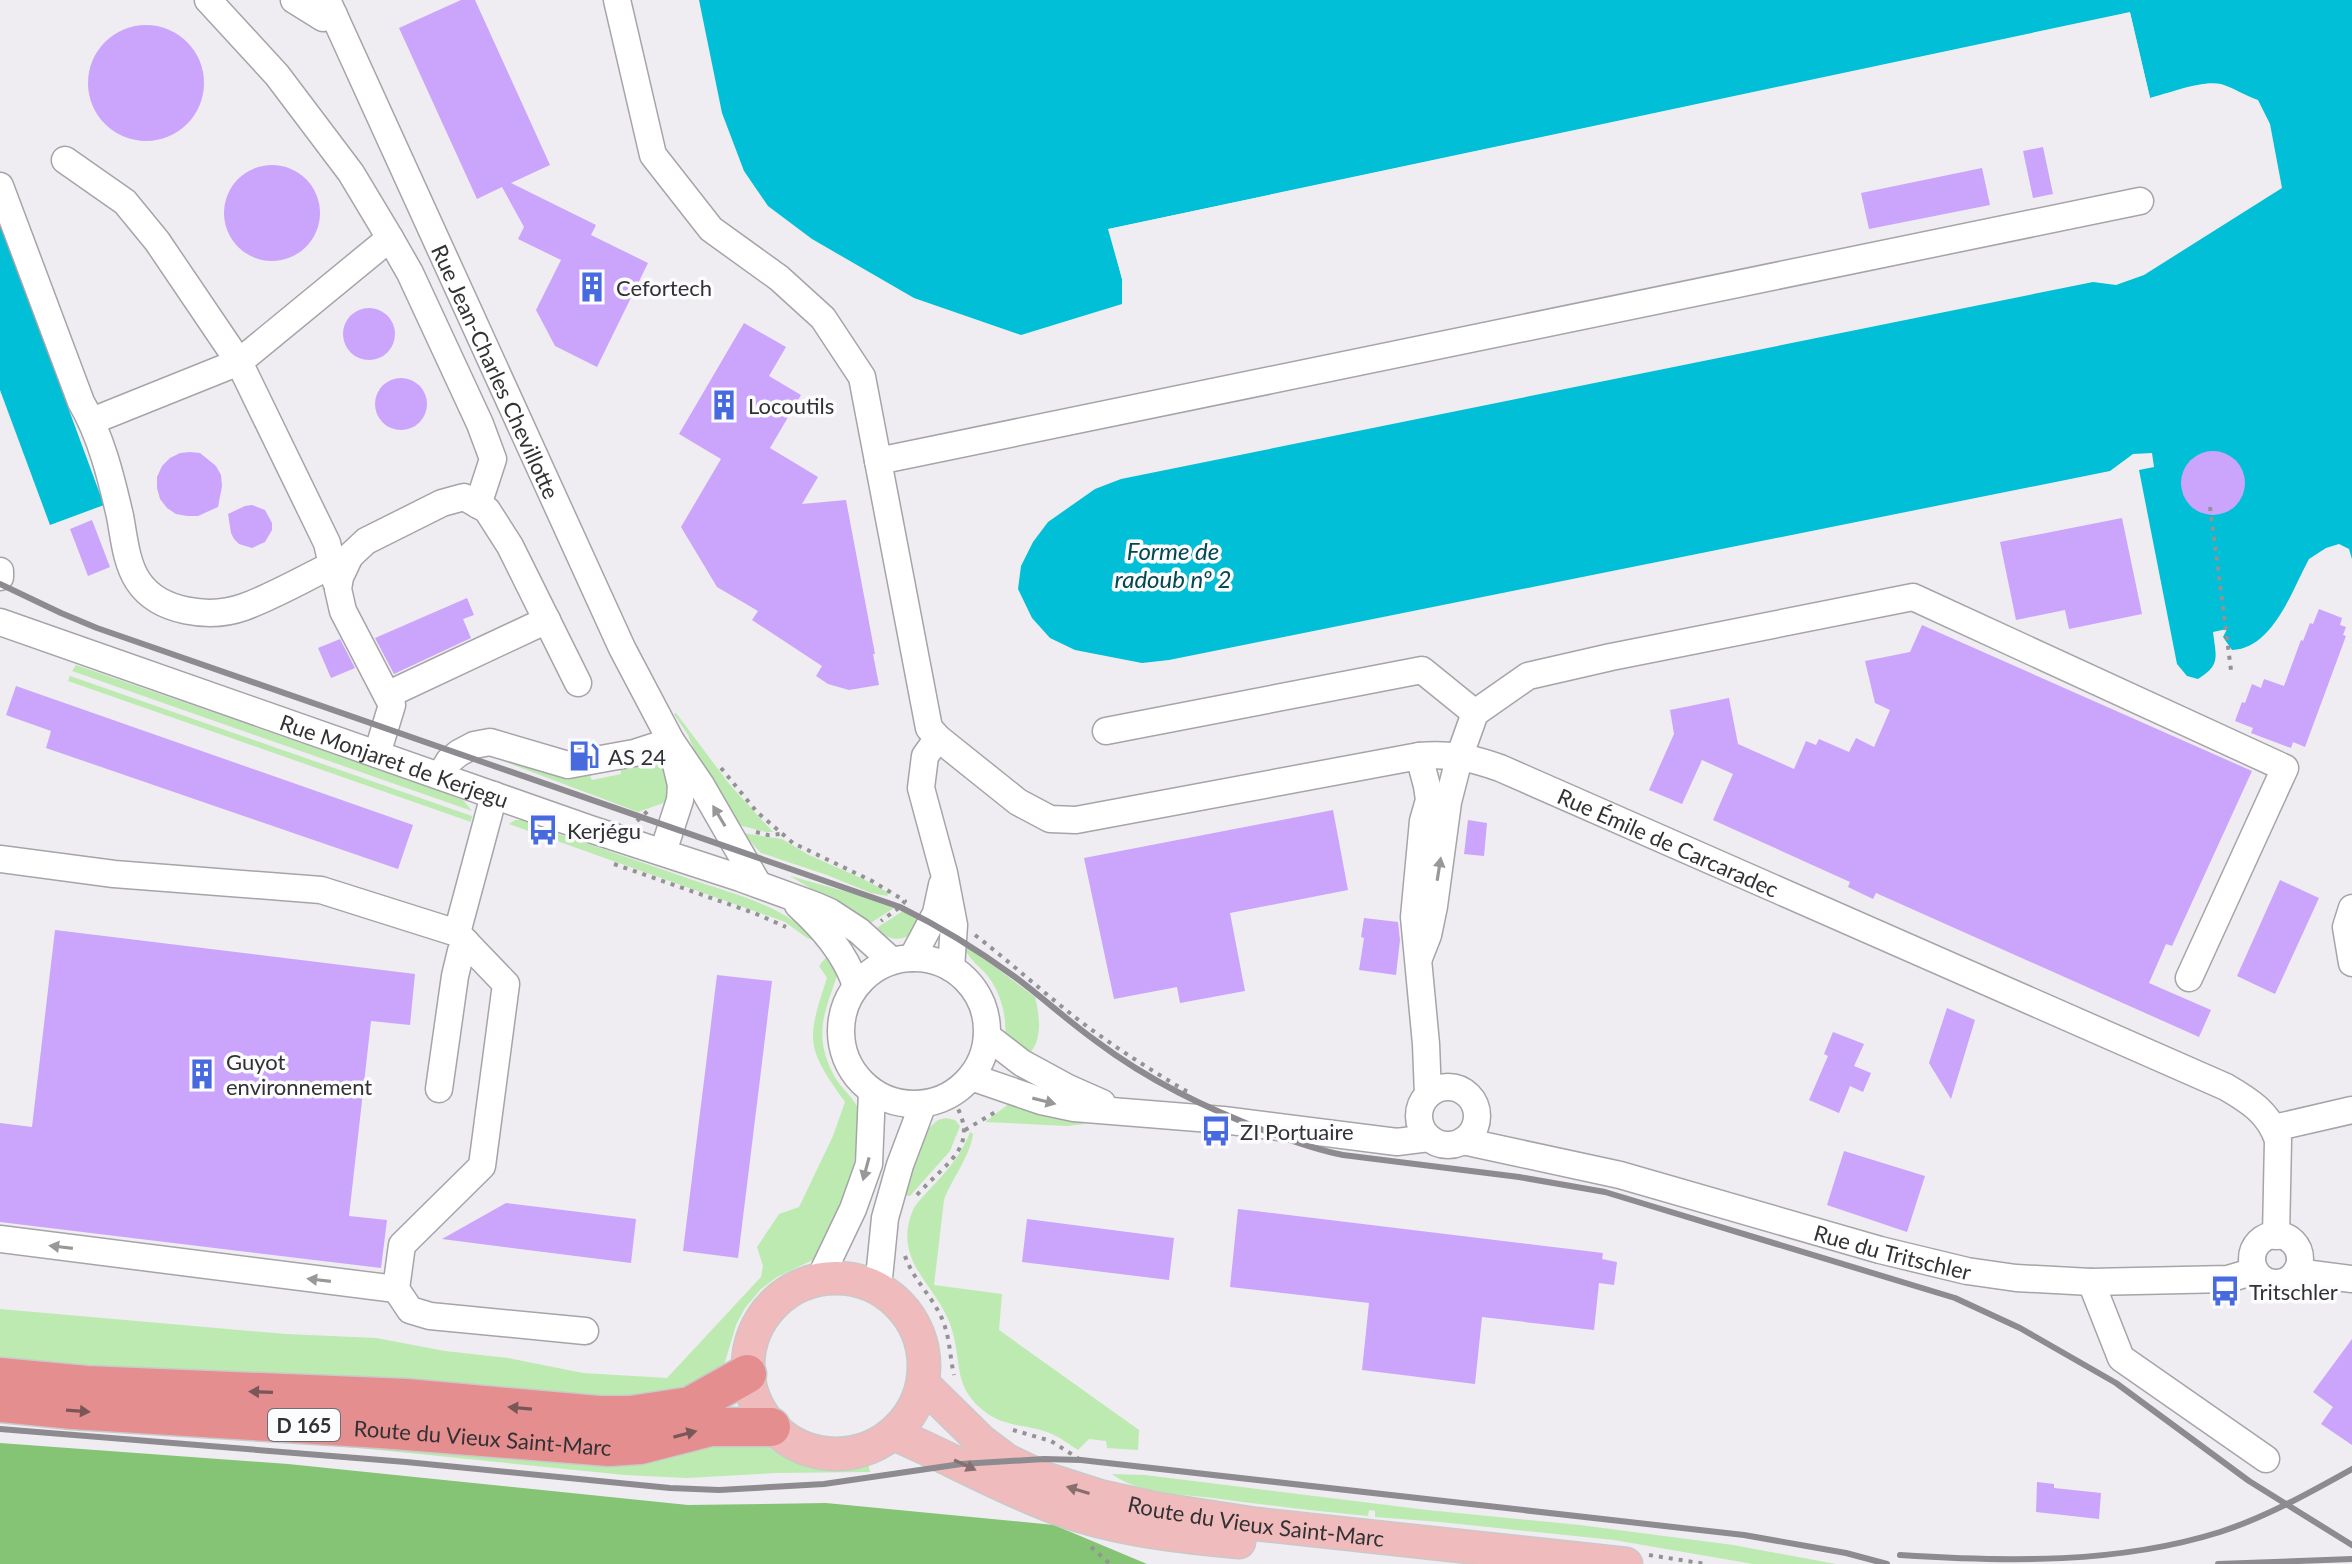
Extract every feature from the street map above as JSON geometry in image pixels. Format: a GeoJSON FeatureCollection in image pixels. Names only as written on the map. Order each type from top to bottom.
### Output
{"type":"FeatureCollection","features":[{"type":"Feature","properties":{"kind":"highway","name":"Route du Vieux Saint-Marc"},"geometry":{"type":"LineString","coordinates":[[0,1377],[86,1385],[406,1398],[620,1415],[690,1406],[747,1374]]}},
{"type":"Feature","properties":{"kind":"highway","name":"Route du Vieux Saint-Marc"},"geometry":{"type":"LineString","coordinates":[[0,1403],[609,1447],[640,1445],[710,1427],[771,1427]]}},
{"type":"Feature","properties":{"kind":"main road"},"geometry":{"type":"LineString","coordinates":[[820,1278],[850,1279],[878,1288],[900,1305],[916,1329],[924,1356],[923,1384],[912,1411],[894,1434],[871,1448],[844,1455],[817,1453],[792,1444],[771,1427],[754,1403],[747,1374],[750,1342],[765,1312],[789,1290],[820,1278]]}},
{"type":"Feature","properties":{"kind":"main road","name":"Route du Vieux Saint-Marc"},"geometry":{"type":"LineString","coordinates":[[923,1384],[981,1441],[1006,1460],[1046,1479],[1099,1496],[1233,1521],[1631,1558]]}},
{"type":"Feature","properties":{"kind":"main road","name":"Route du Vieux Saint-Marc"},"geometry":{"type":"LineString","coordinates":[[894,1434],[1040,1502],[1113,1524],[1191,1538],[1479,1564]]}},
{"type":"Feature","properties":{"kind":"street"},"geometry":{"type":"LineString","coordinates":[[208,0],[277,75],[351,173],[410,273],[474,410],[493,459],[478,505]]}},
{"type":"Feature","properties":{"kind":"street"},"geometry":{"type":"LineString","coordinates":[[294,0],[323,18],[330,8]]}},
{"type":"Feature","properties":{"kind":"street"},"geometry":{"type":"LineString","coordinates":[[617,0],[653,155],[711,229],[779,278],[823,318],[862,377],[929,728],[938,738],[925,756],[921,788],[944,873],[951,968]]}},
{"type":"Feature","properties":{"kind":"street","name":"Rue Jean-Charles Chevillotte"},"geometry":{"type":"LineString","coordinates":[[330,8],[609,621],[671,741],[701,785],[758,884]]}},
{"type":"Feature","properties":{"kind":"street"},"geometry":{"type":"LineString","coordinates":[[65,160],[125,202],[157,241],[239,362],[327,543],[343,611],[392,705],[377,754]]}},
{"type":"Feature","properties":{"kind":"street"},"geometry":{"type":"LineString","coordinates":[[0,186],[81,402],[92,421],[138,582],[155,597],[171,606],[216,613],[242,608],[340,577],[350,556],[366,541],[442,503],[464,497],[487,510],[510,546],[578,683]]}},
{"type":"Feature","properties":{"kind":"street"},"geometry":{"type":"LineString","coordinates":[[878,461],[2140,201]]}},
{"type":"Feature","properties":{"kind":"street"},"geometry":{"type":"LineString","coordinates":[[92,421],[239,362],[390,238]]}},
{"type":"Feature","properties":{"kind":"street"},"geometry":{"type":"LineString","coordinates":[[1433,831],[1448,802],[1475,713],[1528,676],[1913,597],[2285,768],[2189,978]]}},
{"type":"Feature","properties":{"kind":"street"},"geometry":{"type":"LineString","coordinates":[[387,695],[547,620]]}},
{"type":"Feature","properties":{"kind":"street","name":"Rue Monjaret de Kerjegu"},"geometry":{"type":"LineString","coordinates":[[0,622],[590,829],[758,884],[830,912],[902,959]]}},
{"type":"Feature","properties":{"kind":"street"},"geometry":{"type":"LineString","coordinates":[[1106,731],[1422,670],[1475,713]]}},
{"type":"Feature","properties":{"kind":"street","name":"Rue Émile de Carcaradec"},"geometry":{"type":"LineString","coordinates":[[938,738],[1018,802],[1050,819],[1076,820],[1419,756],[1460,755],[1500,768],[2226,1087],[2258,1107],[2274,1128]]}},
{"type":"Feature","properties":{"kind":"street"},"geometry":{"type":"LineString","coordinates":[[440,776],[449,761],[459,753],[474,745],[490,742],[568,765],[634,753],[671,741]]}},
{"type":"Feature","properties":{"kind":"street","name":"Rue Jean-Charles Chevillotte"},"geometry":{"type":"LineString","coordinates":[[663,852],[680,800],[681,785],[671,741]]}},
{"type":"Feature","properties":{"kind":"street"},"geometry":{"type":"LineString","coordinates":[[1419,756],[1433,831],[1434,906],[1419,958],[1426,1044],[1421,1127],[1429,1138]]}},
{"type":"Feature","properties":{"kind":"street"},"geometry":{"type":"LineString","coordinates":[[439,1089],[462,938],[494,795]]}},
{"type":"Feature","properties":{"kind":"street"},"geometry":{"type":"LineString","coordinates":[[0,859],[114,874],[321,890],[462,938],[506,984],[482,1166],[402,1245],[396,1289],[410,1310],[430,1316],[585,1331]]}},
{"type":"Feature","properties":{"kind":"street","name":"Rue Monjaret de Kerjegu"},"geometry":{"type":"LineString","coordinates":[[790,897],[827,933],[844,956],[856,985]]}},
{"type":"Feature","properties":{"kind":"street"},"geometry":{"type":"LineString","coordinates":[[2352,908],[2346,927],[2352,963]]}},
{"type":"Feature","properties":{"kind":"street"},"geometry":{"type":"LineString","coordinates":[[902,959],[945,919]]}},
{"type":"Feature","properties":{"kind":"street"},"geometry":{"type":"LineString","coordinates":[[902,959],[932,960],[951,968],[967,981],[979,997],[985,1016],[987,1036],[979,1065],[971,1077],[950,1095],[923,1104],[888,1100],[872,1092],[857,1078],[847,1062],[841,1042],[843,1012],[856,985],[872,970],[902,959]]}},
{"type":"Feature","properties":{"kind":"street"},"geometry":{"type":"LineString","coordinates":[[987,1036],[1047,1078],[1120,1111]]}},
{"type":"Feature","properties":{"kind":"street"},"geometry":{"type":"LineString","coordinates":[[1426,1044],[1456,1089]]}},
{"type":"Feature","properties":{"kind":"street"},"geometry":{"type":"LineString","coordinates":[[971,1077],[1041,1101],[1074,1108],[1233,1121],[1397,1142],[1429,1138],[1449,1145],[1463,1141],[1473,1131],[1476,1111],[1469,1097],[1446,1087],[1374,1138]]}},
{"type":"Feature","properties":{"kind":"street"},"geometry":{"type":"LineString","coordinates":[[820,1278],[853,1209],[869,1164],[872,1092]]}},
{"type":"Feature","properties":{"kind":"street"},"geometry":{"type":"LineString","coordinates":[[878,1288],[885,1218],[900,1165],[923,1104]]}},
{"type":"Feature","properties":{"kind":"street"},"geometry":{"type":"LineString","coordinates":[[2276,1236],[2279,1152],[2274,1128],[2352,1110]]}},
{"type":"Feature","properties":{"kind":"street","name":"Rue du Tritschler"},"geometry":{"type":"LineString","coordinates":[[1476,1111],[1497,1132],[1538,1156]]}},
{"type":"Feature","properties":{"kind":"street","name":"Rue du Tritschler"},"geometry":{"type":"LineString","coordinates":[[1463,1141],[1620,1175],[1945,1267],[2016,1278],[2091,1282],[2228,1279],[2255,1271]]}},
{"type":"Feature","properties":{"kind":"street"},"geometry":{"type":"LineString","coordinates":[[2276,1236],[2291,1241],[2296,1248],[2299,1264],[2291,1278],[2276,1283],[2267,1282],[2255,1271],[2252,1263],[2255,1247],[2261,1241],[2276,1236]]}},
{"type":"Feature","properties":{"kind":"street"},"geometry":{"type":"LineString","coordinates":[[0,1239],[396,1289]]}},
{"type":"Feature","properties":{"kind":"street"},"geometry":{"type":"LineString","coordinates":[[2296,1272],[2352,1279]]}},
{"type":"Feature","properties":{"kind":"street"},"geometry":{"type":"LineString","coordinates":[[2091,1282],[2121,1358],[2266,1459]]}},
{"type":"Feature","properties":{"kind":"path"},"geometry":{"type":"LineString","coordinates":[[2210,507],[2231,670]]}},
{"type":"Feature","properties":{"kind":"path"},"geometry":{"type":"LineString","coordinates":[[905,901],[970,931],[1127,1055],[1184,1090]]}},
{"type":"Feature","properties":{"kind":"path"},"geometry":{"type":"LineString","coordinates":[[914,1199],[959,1151],[964,1139],[961,1110],[950,1095]]}},
{"type":"Feature","properties":{"kind":"path"},"geometry":{"type":"LineString","coordinates":[[903,1247],[917,1281],[933,1301],[944,1323],[958,1385]]}},
{"type":"Feature","properties":{"kind":"path"},"geometry":{"type":"LineString","coordinates":[[1003,1427],[1051,1441],[1093,1469]]}},
{"type":"Feature","properties":{"kind":"path"},"geometry":{"type":"LineString","coordinates":[[1091,1547],[1110,1564]]}},
{"type":"Feature","properties":{"kind":"path"},"geometry":{"type":"LineString","coordinates":[[1631,1558],[1706,1564]]}},
{"type":"Feature","properties":{"kind":"green space"},"geometry":{"type":"Polygon","coordinates":[[[76,665],[437,790],[463,800],[472,811],[72,671],[76,665]]]}},
{"type":"Feature","properties":{"kind":"green space"},"geometry":{"type":"Polygon","coordinates":[[[70,676],[472,816],[471,822],[68,681],[70,676]]]}},
{"type":"Feature","properties":{"kind":"green space"},"geometry":{"type":"Polygon","coordinates":[[[676,713],[730,785],[773,832],[738,825],[699,762],[676,713]]]}},
{"type":"Feature","properties":{"kind":"green space"},"geometry":{"type":"Polygon","coordinates":[[[484,754],[506,758],[568,780],[587,770],[592,780],[621,774],[620,764],[663,758],[670,771],[669,801],[638,812],[484,754]]]}},
{"type":"Feature","properties":{"kind":"green space"},"geometry":{"type":"Polygon","coordinates":[[[515,820],[532,824],[530,830],[544,835],[546,830],[757,902],[790,919],[818,942],[785,922],[509,824],[515,820]]]}},
{"type":"Feature","properties":{"kind":"green space"},"geometry":{"type":"Polygon","coordinates":[[[742,833],[782,839],[889,893],[887,896],[871,893],[761,853],[742,833]]]}},
{"type":"Feature","properties":{"kind":"green space"},"geometry":{"type":"Polygon","coordinates":[[[790,876],[858,895],[894,908],[869,924],[790,876]]]}},
{"type":"Feature","properties":{"kind":"green space"},"geometry":{"type":"Polygon","coordinates":[[[903,911],[923,921],[907,937],[895,939],[875,929],[903,911]]]}},
{"type":"Feature","properties":{"kind":"green space"},"geometry":{"type":"Polygon","coordinates":[[[963,943],[1035,997],[1038,1036],[1027,1056],[1005,1038],[1004,1013],[996,989],[970,957],[963,943]]]}},
{"type":"Feature","properties":{"kind":"green space"},"geometry":{"type":"Polygon","coordinates":[[[827,956],[838,973],[825,1013],[822,1038],[836,1079],[859,1110],[853,1176],[815,1259],[777,1277],[761,1289],[736,1325],[725,1362],[703,1383],[650,1400],[373,1377],[209,1375],[0,1358],[0,1309],[286,1334],[376,1338],[583,1373],[667,1378],[761,1277],[763,1266],[757,1247],[779,1214],[799,1207],[833,1136],[845,1102],[817,1055],[813,1031],[827,978],[819,966],[827,956]]]}},
{"type":"Feature","properties":{"kind":"green space"},"geometry":{"type":"Polygon","coordinates":[[[1014,1100],[1085,1124],[985,1122],[1014,1100]]]}},
{"type":"Feature","properties":{"kind":"green space"},"geometry":{"type":"Polygon","coordinates":[[[946,1118],[955,1120],[960,1126],[950,1151],[910,1196],[904,1195],[929,1128],[946,1118]]]}},
{"type":"Feature","properties":{"kind":"green space"},"geometry":{"type":"Polygon","coordinates":[[[970,1132],[973,1134],[968,1151],[944,1200],[934,1285],[1002,1294],[999,1330],[1139,1430],[1138,1450],[1107,1448],[1106,1441],[1089,1439],[1078,1450],[1052,1434],[995,1418],[968,1394],[960,1374],[951,1327],[912,1259],[908,1228],[916,1205],[952,1163],[970,1132]]]}},
{"type":"Feature","properties":{"kind":"green space"},"geometry":{"type":"Polygon","coordinates":[[[349,1439],[758,1439],[796,1463],[838,1468],[868,1463],[870,1472],[687,1478],[625,1475],[349,1447],[349,1439]]]}},
{"type":"Feature","properties":{"kind":"green space"},"geometry":{"type":"Polygon","coordinates":[[[0,1443],[288,1464],[688,1505],[826,1503],[1054,1525],[1147,1564],[0,1564],[0,1443]]]}},
{"type":"Feature","properties":{"kind":"green space"},"geometry":{"type":"Polygon","coordinates":[[[1112,1474],[1145,1475],[1427,1510],[1580,1525],[1733,1545],[1836,1564],[1753,1564],[1614,1540],[1375,1517],[1375,1511],[1369,1510],[1368,1516],[1174,1494],[1134,1486],[1112,1474]]]}},
{"type":"Feature","properties":{"kind":"water","name":"Forme de radoub nº 2"},"geometry":{"type":"Polygon","coordinates":[[[699,0],[2352,0],[2352,559],[2349,549],[2339,544],[2309,559],[2280,616],[2259,640],[2232,650],[2223,637],[2227,629],[2213,632],[2214,665],[2198,679],[2187,676],[2177,664],[2139,470],[2154,467],[2152,453],[2133,454],[2110,471],[1169,660],[1142,663],[1075,650],[1050,638],[1032,618],[1018,589],[1021,566],[1048,522],[1095,489],[1121,479],[2093,282],[2116,285],[2144,275],[2282,188],[2270,124],[2258,100],[2221,84],[2195,85],[2150,98],[2130,13],[1109,229],[1122,279],[1122,304],[1021,335],[914,298],[812,239],[768,206],[744,171],[722,113],[699,0]]]}},
{"type":"Feature","properties":{"kind":"water"},"geometry":{"type":"Polygon","coordinates":[[[0,223],[104,505],[50,525],[0,390],[0,223]]]}},
{"type":"Feature","properties":{"kind":"pier"},"geometry":{"type":"Polygon","coordinates":[[[2130,12],[2150,98],[2146,98],[2127,17],[1113,232],[1126,279],[1126,293],[1108,229],[2130,12]]]}},
{"type":"Feature","properties":{"kind":"building"},"geometry":{"type":"Polygon","coordinates":[[[461,0],[475,0],[550,165],[511,183],[596,225],[591,235],[648,263],[597,367],[555,346],[536,310],[561,260],[518,239],[524,227],[502,187],[477,199],[399,28],[461,0]]]}},
{"type":"Feature","properties":{"kind":"building"},"geometry":{"type":"Polygon","coordinates":[[[146,25],[168,29],[187,42],[200,61],[204,83],[200,105],[187,124],[168,137],[146,141],[124,137],[105,124],[92,105],[88,83],[92,61],[105,42],[124,29],[146,25]]]}},
{"type":"Feature","properties":{"kind":"building"},"geometry":{"type":"Polygon","coordinates":[[[2043,147],[2053,194],[2033,198],[2023,151],[2043,147]]]}},
{"type":"Feature","properties":{"kind":"building"},"geometry":{"type":"Polygon","coordinates":[[[272,165],[290,168],[306,179],[317,195],[320,213],[317,231],[306,247],[290,258],[272,261],[254,258],[238,247],[227,231],[224,213],[227,195],[238,179],[254,168],[272,165]]]}},
{"type":"Feature","properties":{"kind":"building"},"geometry":{"type":"Polygon","coordinates":[[[1982,168],[1990,205],[1869,229],[1861,193],[1982,168]]]}},
{"type":"Feature","properties":{"kind":"building"},"geometry":{"type":"Polygon","coordinates":[[[369,308],[387,316],[395,334],[387,352],[369,360],[351,352],[343,334],[351,316],[369,308]]]}},
{"type":"Feature","properties":{"kind":"building"},"geometry":{"type":"Polygon","coordinates":[[[744,323],[786,347],[769,376],[801,395],[770,448],[818,477],[802,504],[846,500],[879,685],[849,690],[828,684],[816,676],[822,666],[752,620],[758,611],[717,587],[681,527],[721,459],[679,434],[744,323]]]}},
{"type":"Feature","properties":{"kind":"building"},"geometry":{"type":"Polygon","coordinates":[[[401,378],[419,386],[427,404],[419,422],[401,430],[383,422],[375,404],[383,386],[401,378]]]}},
{"type":"Feature","properties":{"kind":"building"},"geometry":{"type":"Polygon","coordinates":[[[2207,451],[2219,451],[2236,460],[2243,471],[2243,495],[2236,506],[2219,515],[2207,515],[2195,510],[2186,501],[2181,489],[2181,477],[2186,465],[2195,456],[2207,451]]]}},
{"type":"Feature","properties":{"kind":"building"},"geometry":{"type":"Polygon","coordinates":[[[180,453],[200,453],[216,466],[221,475],[218,507],[198,516],[176,514],[167,508],[157,488],[157,477],[162,466],[180,453]]]}},
{"type":"Feature","properties":{"kind":"building"},"geometry":{"type":"Polygon","coordinates":[[[252,505],[265,510],[272,530],[265,542],[252,548],[234,539],[228,514],[252,505]]]}},
{"type":"Feature","properties":{"kind":"building"},"geometry":{"type":"Polygon","coordinates":[[[2122,518],[2142,614],[2069,629],[2065,610],[2016,620],[2000,542],[2122,518]]]}},
{"type":"Feature","properties":{"kind":"building"},"geometry":{"type":"Polygon","coordinates":[[[92,520],[110,567],[88,576],[70,529],[92,520]]]}},
{"type":"Feature","properties":{"kind":"building"},"geometry":{"type":"Polygon","coordinates":[[[467,598],[474,615],[463,619],[471,638],[394,674],[375,638],[467,598]]]}},
{"type":"Feature","properties":{"kind":"building"},"geometry":{"type":"Polygon","coordinates":[[[2319,609],[2342,618],[2340,625],[2346,627],[2343,635],[2346,636],[2305,747],[2293,742],[2291,748],[2251,733],[2253,728],[2235,721],[2252,684],[2261,688],[2264,679],[2284,686],[2301,640],[2319,609]]]}},
{"type":"Feature","properties":{"kind":"building"},"geometry":{"type":"Polygon","coordinates":[[[1922,625],[2252,771],[2172,946],[2166,944],[2149,983],[2211,1010],[2199,1037],[1876,893],[1873,899],[1848,887],[1850,882],[1713,820],[1733,774],[1702,760],[1682,804],[1649,790],[1674,734],[1670,710],[1729,698],[1738,744],[1794,769],[1806,741],[1816,745],[1819,739],[1849,752],[1856,738],[1874,747],[1890,710],[1875,703],[1865,661],[1910,652],[1922,625]]]}},
{"type":"Feature","properties":{"kind":"building"},"geometry":{"type":"Polygon","coordinates":[[[340,639],[355,668],[331,678],[318,648],[340,639]]]}},
{"type":"Feature","properties":{"kind":"building"},"geometry":{"type":"Polygon","coordinates":[[[16,686],[413,825],[398,869],[46,748],[51,731],[6,715],[16,686]]]}},
{"type":"Feature","properties":{"kind":"building"},"geometry":{"type":"Polygon","coordinates":[[[1333,810],[1348,890],[1230,913],[1245,991],[1180,1003],[1177,987],[1114,999],[1084,858],[1333,810]]]}},
{"type":"Feature","properties":{"kind":"building"},"geometry":{"type":"Polygon","coordinates":[[[1468,820],[1487,823],[1484,856],[1464,854],[1468,820]]]}},
{"type":"Feature","properties":{"kind":"building"},"geometry":{"type":"Polygon","coordinates":[[[2280,880],[2319,898],[2275,994],[2237,976],[2280,880]]]}},
{"type":"Feature","properties":{"kind":"building"},"geometry":{"type":"Polygon","coordinates":[[[1364,918],[1398,922],[1400,940],[1396,975],[1359,970],[1364,918]]]}},
{"type":"Feature","properties":{"kind":"building","name":"Guyot environnement"},"geometry":{"type":"Polygon","coordinates":[[[55,930],[415,974],[410,1025],[371,1021],[349,1216],[387,1220],[381,1268],[0,1222],[0,1123],[32,1127],[55,930]]]}},
{"type":"Feature","properties":{"kind":"building"},"geometry":{"type":"Polygon","coordinates":[[[717,975],[772,981],[738,1258],[683,1251],[717,975]]]}},
{"type":"Feature","properties":{"kind":"building"},"geometry":{"type":"Polygon","coordinates":[[[1947,1008],[1975,1020],[1951,1099],[1929,1063],[1947,1008]]]}},
{"type":"Feature","properties":{"kind":"building"},"geometry":{"type":"Polygon","coordinates":[[[1833,1032],[1864,1044],[1854,1066],[1871,1073],[1863,1092],[1850,1086],[1839,1113],[1809,1100],[1828,1056],[1824,1054],[1833,1032]]]}},
{"type":"Feature","properties":{"kind":"building"},"geometry":{"type":"Polygon","coordinates":[[[1844,1151],[1925,1176],[1907,1232],[1827,1205],[1844,1151]]]}},
{"type":"Feature","properties":{"kind":"building"},"geometry":{"type":"Polygon","coordinates":[[[506,1203],[636,1219],[631,1263],[442,1239],[506,1203]]]}},
{"type":"Feature","properties":{"kind":"building"},"geometry":{"type":"Polygon","coordinates":[[[1238,1209],[1603,1253],[1602,1259],[1617,1262],[1614,1285],[1599,1283],[1594,1330],[1482,1317],[1475,1384],[1362,1370],[1369,1303],[1230,1287],[1238,1209]]]}},
{"type":"Feature","properties":{"kind":"building"},"geometry":{"type":"Polygon","coordinates":[[[1027,1219],[1174,1238],[1169,1280],[1022,1262],[1027,1219]]]}},
{"type":"Feature","properties":{"kind":"building"},"geometry":{"type":"Polygon","coordinates":[[[2352,1339],[2352,1445],[2321,1424],[2333,1407],[2313,1392],[2352,1339]]]}},
{"type":"Feature","properties":{"kind":"building"},"geometry":{"type":"Polygon","coordinates":[[[2037,1482],[2054,1484],[2054,1488],[2101,1493],[2099,1519],[2036,1512],[2037,1482]]]}},
{"type":"Feature","properties":{"kind":"railway"},"geometry":{"type":"LineString","coordinates":[[0,584],[97,628],[900,907],[987,957],[1137,1069],[1200,1103],[1277,1135],[1343,1155],[1519,1177],[1605,1192],[1955,1298],[2020,1328],[2116,1383],[2249,1481],[2352,1545]]}},
{"type":"Feature","properties":{"kind":"railway"},"geometry":{"type":"LineString","coordinates":[[0,1429],[719,1490],[824,1484],[961,1464],[1081,1460],[1744,1535],[1846,1553],[1887,1564]]}},
{"type":"Feature","properties":{"kind":"railway"},"geometry":{"type":"LineString","coordinates":[[1900,1555],[2021,1559],[2142,1550],[2237,1526],[2287,1504],[2352,1469]]}},
{"type":"Feature","properties":{"kind":"railway"},"geometry":{"type":"LineString","coordinates":[[2218,1564],[2352,1559]]}},
{"type":"Feature","properties":{"kind":"place","name":"Cefortech"},"geometry":{"type":"Point","coordinates":[592,287]}},
{"type":"Feature","properties":{"kind":"place","name":"Locoutils"},"geometry":{"type":"Point","coordinates":[724,405]}},
{"type":"Feature","properties":{"kind":"place","name":"AS 24"},"geometry":{"type":"Point","coordinates":[584,756]}},
{"type":"Feature","properties":{"kind":"place","name":"Kerjégu"},"geometry":{"type":"Point","coordinates":[543,830]}},
{"type":"Feature","properties":{"kind":"place","name":"Guyot environnement"},"geometry":{"type":"Point","coordinates":[202,1074]}},
{"type":"Feature","properties":{"kind":"place","name":"ZI Portuaire"},"geometry":{"type":"Point","coordinates":[1216,1131]}},
{"type":"Feature","properties":{"kind":"place","name":"Tritschler"},"geometry":{"type":"Point","coordinates":[2225,1291]}}]}
